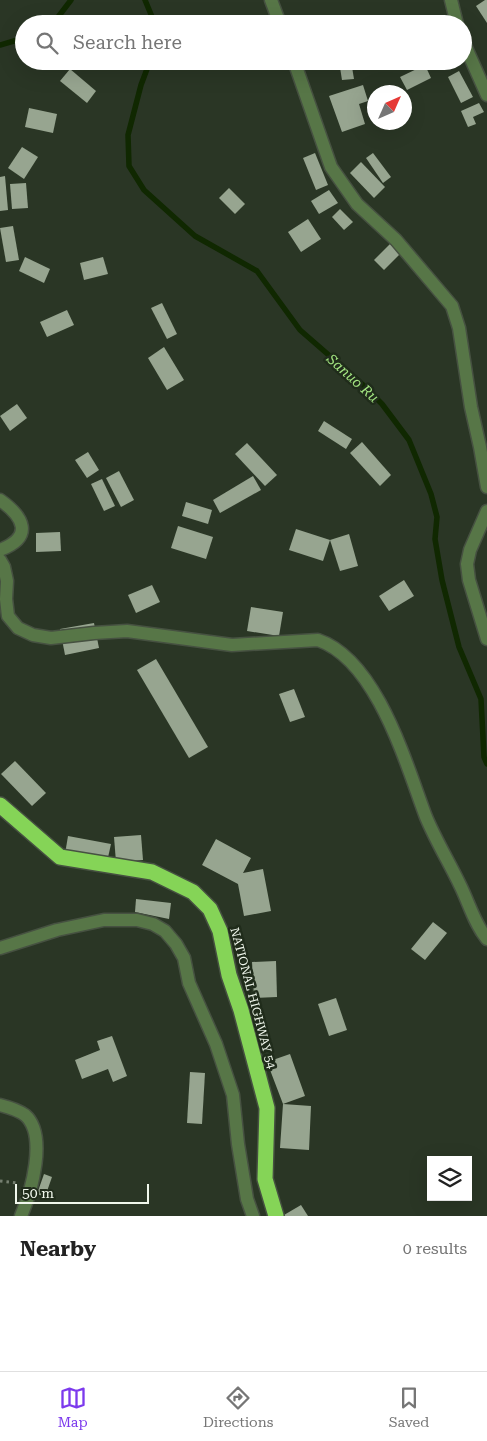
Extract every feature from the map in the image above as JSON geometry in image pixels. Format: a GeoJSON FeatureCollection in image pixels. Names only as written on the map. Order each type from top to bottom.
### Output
{"type":"FeatureCollection","features":[{"type":"Feature","properties":{"kind":"highway","name":"NATIONAL HIGHWAY 54"},"geometry":{"type":"LineString","coordinates":[[0,805],[60,857],[152,872],[193,892],[210,909],[220,931],[229,975],[241,1010],[267,1108],[265,1179],[276,1216]]}},
{"type":"Feature","properties":{"kind":"street"},"geometry":{"type":"LineString","coordinates":[[271,0],[277,15]]}},
{"type":"Feature","properties":{"kind":"street"},"geometry":{"type":"LineString","coordinates":[[451,0],[455,15]]}},
{"type":"Feature","properties":{"kind":"street"},"geometry":{"type":"LineString","coordinates":[[472,61],[487,95]]}},
{"type":"Feature","properties":{"kind":"street"},"geometry":{"type":"LineString","coordinates":[[297,70],[331,167],[357,204],[396,240],[452,306],[459,328],[471,407],[487,487]]}},
{"type":"Feature","properties":{"kind":"street"},"geometry":{"type":"LineString","coordinates":[[0,500],[9,506],[22,520],[23,531],[19,539],[9,547],[0,550]]}},
{"type":"Feature","properties":{"kind":"street"},"geometry":{"type":"LineString","coordinates":[[487,511],[470,550],[467,564],[469,580],[487,639]]}},
{"type":"Feature","properties":{"kind":"street"},"geometry":{"type":"LineString","coordinates":[[0,560],[4,566],[7,581],[6,599],[8,616],[18,628],[33,635],[52,638],[127,631],[232,644],[318,640],[330,644],[356,669],[381,702],[442,852],[460,885],[478,928],[487,939]]}},
{"type":"Feature","properties":{"kind":"street"},"geometry":{"type":"LineString","coordinates":[[0,948],[57,930],[104,920],[137,920],[153,924],[164,931],[176,944],[184,958],[189,983],[216,1044],[233,1095],[238,1144],[253,1216]]}},
{"type":"Feature","properties":{"kind":"street"},"geometry":{"type":"LineString","coordinates":[[0,1105],[10,1107],[26,1116],[33,1126],[37,1146],[27,1202],[21,1216]]}},
{"type":"Feature","properties":{"kind":"building"},"geometry":{"type":"Polygon","coordinates":[[[487,0],[487,23],[476,6],[487,0]]]}},
{"type":"Feature","properties":{"kind":"building"},"geometry":{"type":"Polygon","coordinates":[[[71,70],[96,91],[87,103],[60,81],[71,70]]]}},
{"type":"Feature","properties":{"kind":"building"},"geometry":{"type":"Polygon","coordinates":[[[340,70],[352,70],[354,79],[342,80],[340,70]]]}},
{"type":"Feature","properties":{"kind":"building"},"geometry":{"type":"Polygon","coordinates":[[[415,70],[427,70],[431,78],[412,88],[412,85],[404,85],[400,77],[415,70]]]}},
{"type":"Feature","properties":{"kind":"building"},"geometry":{"type":"Polygon","coordinates":[[[459,71],[473,97],[461,103],[448,77],[459,71]]]}},
{"type":"Feature","properties":{"kind":"building"},"geometry":{"type":"Polygon","coordinates":[[[363,85],[367,101],[359,104],[365,124],[342,132],[329,96],[363,85]]]}},
{"type":"Feature","properties":{"kind":"building"},"geometry":{"type":"Polygon","coordinates":[[[479,103],[484,112],[473,117],[476,124],[468,127],[461,111],[479,103]]]}},
{"type":"Feature","properties":{"kind":"building"},"geometry":{"type":"Polygon","coordinates":[[[29,108],[57,114],[53,133],[25,127],[29,108]]]}},
{"type":"Feature","properties":{"kind":"building"},"geometry":{"type":"Polygon","coordinates":[[[22,147],[38,157],[24,179],[8,168],[22,147]]]}},
{"type":"Feature","properties":{"kind":"building"},"geometry":{"type":"Polygon","coordinates":[[[315,153],[328,185],[316,190],[303,158],[315,153]]]}},
{"type":"Feature","properties":{"kind":"building"},"geometry":{"type":"Polygon","coordinates":[[[373,153],[391,177],[383,183],[366,158],[373,153]]]}},
{"type":"Feature","properties":{"kind":"building"},"geometry":{"type":"Polygon","coordinates":[[[361,162],[385,187],[374,198],[350,173],[361,162]]]}},
{"type":"Feature","properties":{"kind":"building"},"geometry":{"type":"Polygon","coordinates":[[[5,176],[8,210],[0,211],[0,177],[5,176]]]}},
{"type":"Feature","properties":{"kind":"building"},"geometry":{"type":"Polygon","coordinates":[[[26,183],[28,208],[12,209],[10,184],[26,183]]]}},
{"type":"Feature","properties":{"kind":"building"},"geometry":{"type":"Polygon","coordinates":[[[229,188],[245,204],[235,214],[219,198],[229,188]]]}},
{"type":"Feature","properties":{"kind":"building"},"geometry":{"type":"Polygon","coordinates":[[[329,190],[338,203],[319,214],[311,201],[329,190]]]}},
{"type":"Feature","properties":{"kind":"building"},"geometry":{"type":"Polygon","coordinates":[[[340,209],[353,222],[344,230],[332,217],[340,209]]]}},
{"type":"Feature","properties":{"kind":"building"},"geometry":{"type":"Polygon","coordinates":[[[308,219],[321,239],[301,252],[288,232],[308,219]]]}},
{"type":"Feature","properties":{"kind":"building"},"geometry":{"type":"Polygon","coordinates":[[[13,226],[19,260],[6,262],[0,228],[13,226]]]}},
{"type":"Feature","properties":{"kind":"building"},"geometry":{"type":"Polygon","coordinates":[[[390,244],[400,254],[384,270],[374,260],[390,244]]]}},
{"type":"Feature","properties":{"kind":"building"},"geometry":{"type":"Polygon","coordinates":[[[25,257],[50,269],[44,283],[19,271],[25,257]]]}},
{"type":"Feature","properties":{"kind":"building"},"geometry":{"type":"Polygon","coordinates":[[[103,257],[108,274],[84,280],[80,263],[103,257]]]}},
{"type":"Feature","properties":{"kind":"building"},"geometry":{"type":"Polygon","coordinates":[[[162,303],[177,334],[167,339],[151,308],[162,303]]]}},
{"type":"Feature","properties":{"kind":"building"},"geometry":{"type":"Polygon","coordinates":[[[67,310],[74,325],[47,337],[40,322],[67,310]]]}},
{"type":"Feature","properties":{"kind":"building"},"geometry":{"type":"Polygon","coordinates":[[[164,347],[184,380],[167,390],[148,358],[164,347]]]}},
{"type":"Feature","properties":{"kind":"building"},"geometry":{"type":"Polygon","coordinates":[[[17,404],[27,418],[10,431],[0,416],[17,404]]]}},
{"type":"Feature","properties":{"kind":"building"},"geometry":{"type":"Polygon","coordinates":[[[324,421],[352,439],[346,449],[318,431],[324,421]]]}},
{"type":"Feature","properties":{"kind":"building"},"geometry":{"type":"Polygon","coordinates":[[[362,442],[391,475],[380,486],[350,453],[362,442]]]}},
{"type":"Feature","properties":{"kind":"building"},"geometry":{"type":"Polygon","coordinates":[[[247,443],[277,475],[265,486],[235,454],[247,443]]]}},
{"type":"Feature","properties":{"kind":"building"},"geometry":{"type":"Polygon","coordinates":[[[88,452],[99,470],[87,478],[75,460],[88,452]]]}},
{"type":"Feature","properties":{"kind":"building"},"geometry":{"type":"Polygon","coordinates":[[[119,471],[134,500],[121,507],[106,478],[119,471]]]}},
{"type":"Feature","properties":{"kind":"building"},"geometry":{"type":"Polygon","coordinates":[[[253,476],[261,490],[220,513],[213,500],[253,476]]]}},
{"type":"Feature","properties":{"kind":"building"},"geometry":{"type":"Polygon","coordinates":[[[102,479],[115,506],[104,511],[91,484],[102,479]]]}},
{"type":"Feature","properties":{"kind":"building"},"geometry":{"type":"Polygon","coordinates":[[[186,502],[212,510],[208,524],[182,516],[186,502]]]}},
{"type":"Feature","properties":{"kind":"building"},"geometry":{"type":"Polygon","coordinates":[[[178,526],[213,537],[206,559],[171,548],[178,526]]]}},
{"type":"Feature","properties":{"kind":"building"},"geometry":{"type":"Polygon","coordinates":[[[296,529],[330,540],[323,561],[289,550],[296,529]]]}},
{"type":"Feature","properties":{"kind":"building"},"geometry":{"type":"Polygon","coordinates":[[[60,532],[61,551],[36,552],[36,533],[60,532]]]}},
{"type":"Feature","properties":{"kind":"building"},"geometry":{"type":"Polygon","coordinates":[[[349,534],[358,566],[340,571],[330,540],[349,534]]]}},
{"type":"Feature","properties":{"kind":"building"},"geometry":{"type":"Polygon","coordinates":[[[404,580],[414,596],[389,611],[379,596],[404,580]]]}},
{"type":"Feature","properties":{"kind":"building"},"geometry":{"type":"Polygon","coordinates":[[[152,585],[160,602],[136,613],[128,595],[152,585]]]}},
{"type":"Feature","properties":{"kind":"building"},"geometry":{"type":"Polygon","coordinates":[[[251,607],[283,612],[279,636],[247,631],[251,607]]]}},
{"type":"Feature","properties":{"kind":"building"},"geometry":{"type":"Polygon","coordinates":[[[94,623],[99,648],[65,655],[60,629],[94,623]]]}},
{"type":"Feature","properties":{"kind":"building"},"geometry":{"type":"Polygon","coordinates":[[[156,659],[208,747],[189,758],[137,670],[156,659]]]}},
{"type":"Feature","properties":{"kind":"building"},"geometry":{"type":"Polygon","coordinates":[[[294,689],[305,717],[290,722],[279,694],[294,689]]]}},
{"type":"Feature","properties":{"kind":"building"},"geometry":{"type":"Polygon","coordinates":[[[15,761],[46,793],[32,806],[1,774],[15,761]]]}},
{"type":"Feature","properties":{"kind":"building"},"geometry":{"type":"Polygon","coordinates":[[[141,835],[143,860],[116,862],[114,837],[141,835]]]}},
{"type":"Feature","properties":{"kind":"building"},"geometry":{"type":"Polygon","coordinates":[[[68,836],[111,844],[107,862],[65,854],[68,836]]]}},
{"type":"Feature","properties":{"kind":"building"},"geometry":{"type":"Polygon","coordinates":[[[216,839],[251,858],[243,873],[263,869],[271,911],[244,916],[238,884],[202,865],[216,839]]]}},
{"type":"Feature","properties":{"kind":"building"},"geometry":{"type":"Polygon","coordinates":[[[136,899],[171,903],[169,919],[135,912],[136,899]]]}},
{"type":"Feature","properties":{"kind":"building"},"geometry":{"type":"Polygon","coordinates":[[[433,922],[447,933],[425,960],[411,949],[433,922]]]}},
{"type":"Feature","properties":{"kind":"building"},"geometry":{"type":"Polygon","coordinates":[[[276,961],[277,997],[254,998],[252,962],[276,961]]]}},
{"type":"Feature","properties":{"kind":"building"},"geometry":{"type":"Polygon","coordinates":[[[336,998],[347,1030],[329,1036],[318,1004],[336,998]]]}},
{"type":"Feature","properties":{"kind":"building"},"geometry":{"type":"Polygon","coordinates":[[[112,1036],[127,1076],[113,1082],[108,1069],[82,1079],[75,1060],[100,1050],[97,1041],[112,1036]]]}},
{"type":"Feature","properties":{"kind":"building"},"geometry":{"type":"Polygon","coordinates":[[[290,1054],[305,1096],[283,1104],[267,1062],[290,1054]]]}},
{"type":"Feature","properties":{"kind":"building"},"geometry":{"type":"Polygon","coordinates":[[[190,1072],[205,1073],[202,1124],[187,1123],[190,1072]]]}},
{"type":"Feature","properties":{"kind":"building"},"geometry":{"type":"Polygon","coordinates":[[[283,1104],[311,1106],[309,1150],[280,1148],[283,1104]]]}},
{"type":"Feature","properties":{"kind":"building"},"geometry":{"type":"Polygon","coordinates":[[[44,1174],[52,1177],[45,1197],[37,1194],[44,1174]]]}},
{"type":"Feature","properties":{"kind":"building"},"geometry":{"type":"Polygon","coordinates":[[[301,1205],[308,1216],[284,1215],[301,1205]]]}},
{"type":"Feature","properties":{"kind":"waterway"},"geometry":{"type":"LineString","coordinates":[[60,15],[71,0]]}},
{"type":"Feature","properties":{"kind":"waterway","name":"Sanuo Ru"},"geometry":{"type":"LineString","coordinates":[[145,0],[151,15]]}},
{"type":"Feature","properties":{"kind":"waterway"},"geometry":{"type":"LineString","coordinates":[[0,45],[15,41]]}},
{"type":"Feature","properties":{"kind":"waterway","name":"Sanuo Ru"},"geometry":{"type":"LineString","coordinates":[[147,70],[128,135],[129,166],[144,190],[195,236],[257,271],[300,330],[382,404],[409,440],[431,494],[437,517],[435,539],[442,580],[459,647],[481,699],[484,757],[487,764]]}}]}
